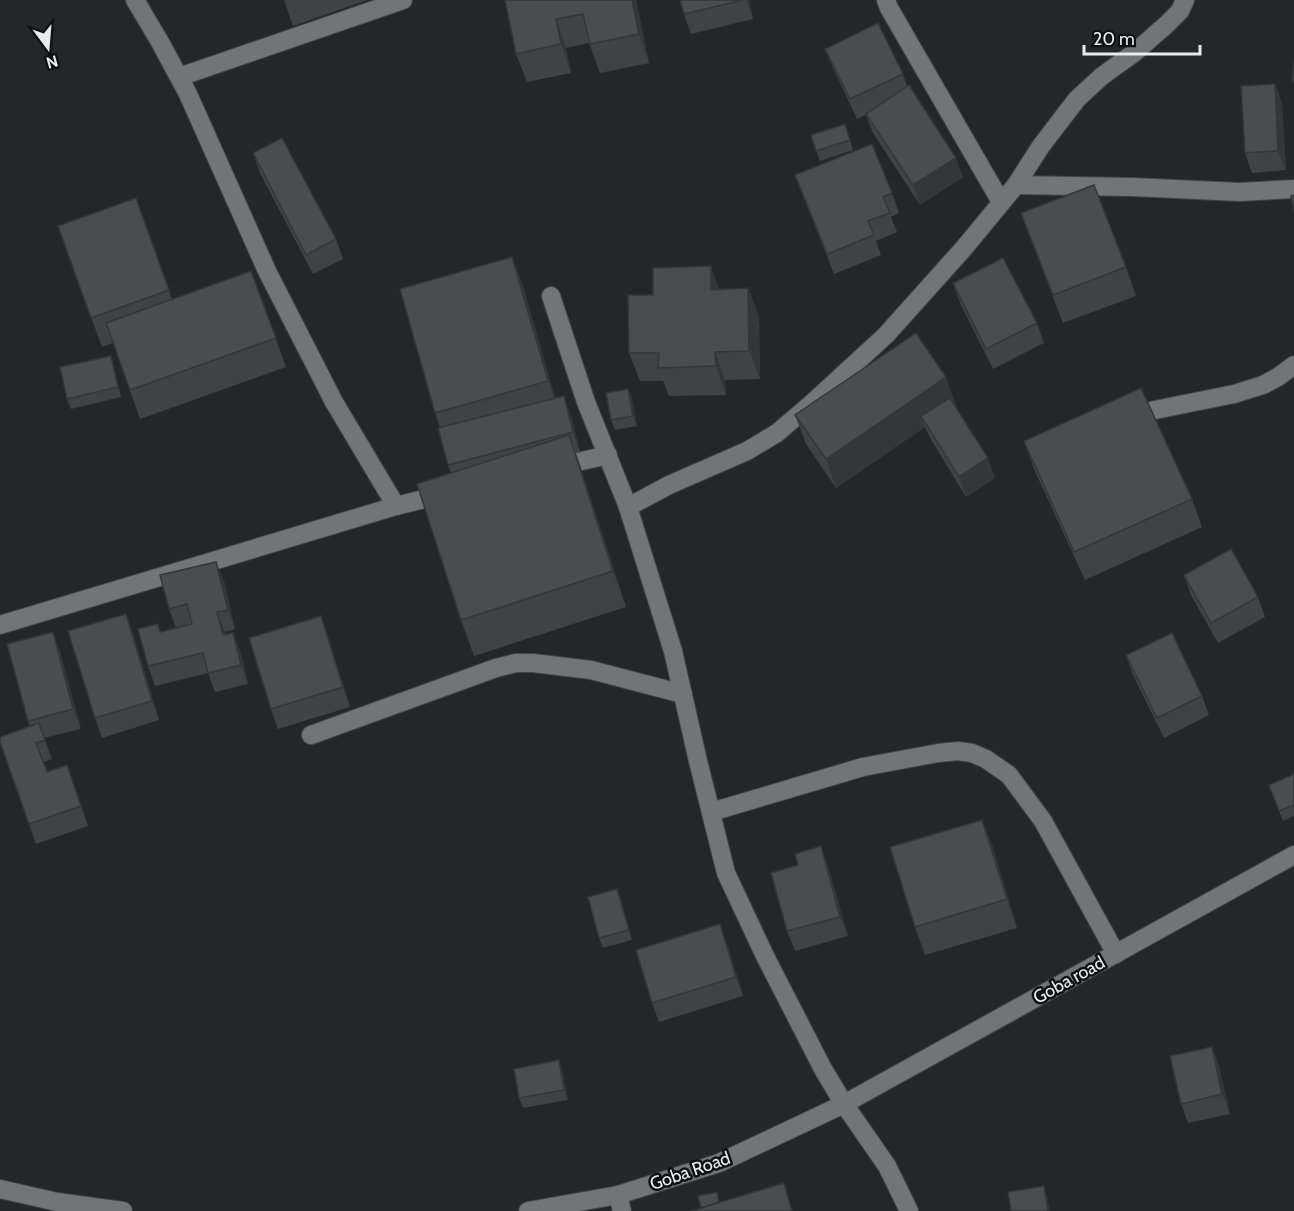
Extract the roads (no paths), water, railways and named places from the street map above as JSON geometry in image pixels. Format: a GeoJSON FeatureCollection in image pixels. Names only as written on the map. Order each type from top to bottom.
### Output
{"type":"FeatureCollection","features":[{"type":"Feature","properties":{"kind":"street"},"geometry":{"type":"LineString","coordinates":[[135,0],[188,94],[272,281],[334,402],[396,506]]}},
{"type":"Feature","properties":{"kind":"street"},"geometry":{"type":"LineString","coordinates":[[179,77],[403,0]]}},
{"type":"Feature","properties":{"kind":"street"},"geometry":{"type":"LineString","coordinates":[[886,0],[1001,202]]}},
{"type":"Feature","properties":{"kind":"street"},"geometry":{"type":"LineString","coordinates":[[628,507],[669,485],[747,451],[777,433],[811,404],[886,335],[964,248],[1016,185],[1041,146],[1077,99],[1166,25],[1180,11],[1185,0]]}},
{"type":"Feature","properties":{"kind":"street"},"geometry":{"type":"LineString","coordinates":[[1016,185],[1239,192],[1294,189]]}},
{"type":"Feature","properties":{"kind":"street"},"geometry":{"type":"LineString","coordinates":[[551,296],[586,402],[628,507],[673,651],[726,873],[765,956],[823,1069],[887,1166],[909,1211]]}},
{"type":"Feature","properties":{"kind":"street"},"geometry":{"type":"LineString","coordinates":[[1140,413],[1263,386],[1294,365]]}},
{"type":"Feature","properties":{"kind":"street"},"geometry":{"type":"LineString","coordinates":[[541,471],[608,454]]}},
{"type":"Feature","properties":{"kind":"street"},"geometry":{"type":"LineString","coordinates":[[0,625],[396,506],[463,490]]}},
{"type":"Feature","properties":{"kind":"street"},"geometry":{"type":"LineString","coordinates":[[312,735],[496,668],[516,663],[591,670],[683,694]]}},
{"type":"Feature","properties":{"kind":"street"},"geometry":{"type":"LineString","coordinates":[[711,812],[863,767],[938,753],[958,751],[972,753],[986,759],[1009,775],[1043,821],[1116,954]]}},
{"type":"Feature","properties":{"kind":"street","name":"Goba road"},"geometry":{"type":"LineString","coordinates":[[844,1104],[1294,855]]}},
{"type":"Feature","properties":{"kind":"street","name":"Goba Road"},"geometry":{"type":"LineString","coordinates":[[528,1211],[620,1203],[719,1163],[844,1104]]}},
{"type":"Feature","properties":{"kind":"street"},"geometry":{"type":"LineString","coordinates":[[0,1189],[57,1202],[123,1211]]}}]}
